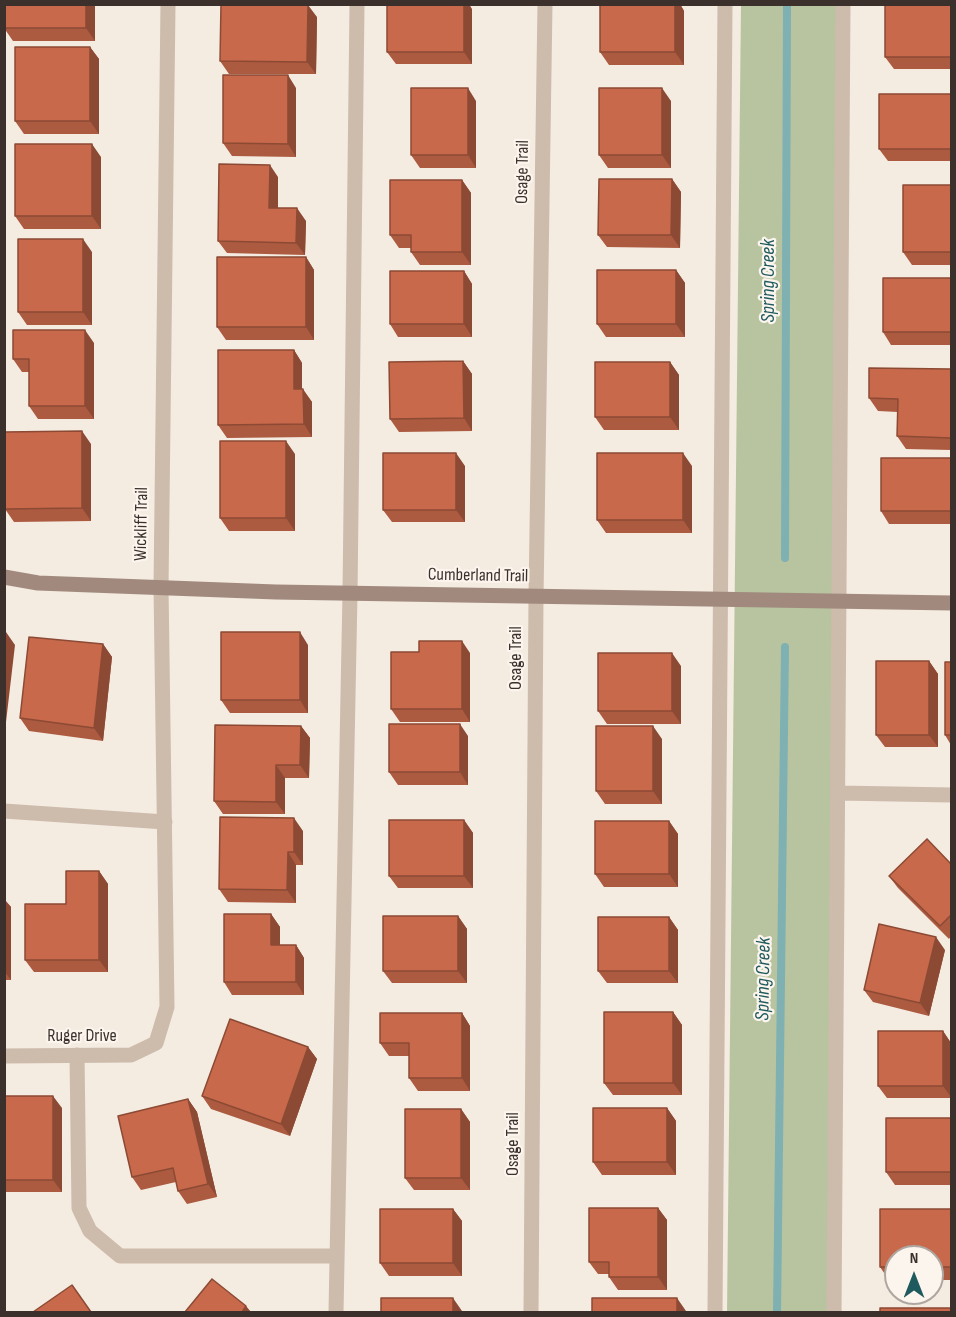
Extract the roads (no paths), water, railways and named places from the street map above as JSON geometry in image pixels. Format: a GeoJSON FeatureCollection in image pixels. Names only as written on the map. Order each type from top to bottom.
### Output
{"type":"FeatureCollection","features":[{"type":"Feature","properties":{"kind":"street","name":"Wickliff Trail"},"geometry":{"type":"LineString","coordinates":[[156,1043],[167,1007],[160,587],[168,4]]}},
{"type":"Feature","properties":{"kind":"street"},"geometry":{"type":"LineString","coordinates":[[336,1312],[350,592],[357,4]]}},
{"type":"Feature","properties":{"kind":"street","name":"Osage Trail"},"geometry":{"type":"LineString","coordinates":[[531,1312],[536,597],[545,4]]}},
{"type":"Feature","properties":{"kind":"street"},"geometry":{"type":"LineString","coordinates":[[714,1312],[725,4]]}},
{"type":"Feature","properties":{"kind":"street"},"geometry":{"type":"LineString","coordinates":[[834,1312],[843,4]]}},
{"type":"Feature","properties":{"kind":"street","name":"Cumberland Trail"},"geometry":{"type":"LineString","coordinates":[[4,577],[38,583],[160,587],[536,597],[951,603]]}},
{"type":"Feature","properties":{"kind":"street"},"geometry":{"type":"LineString","coordinates":[[838,793],[951,795]]}},
{"type":"Feature","properties":{"kind":"street"},"geometry":{"type":"LineString","coordinates":[[4,810],[165,822]]}},
{"type":"Feature","properties":{"kind":"street","name":"Ruger Drive"},"geometry":{"type":"LineString","coordinates":[[4,1056],[130,1055],[156,1043]]}},
{"type":"Feature","properties":{"kind":"street"},"geometry":{"type":"LineString","coordinates":[[77,1055],[79,1208],[90,1231],[120,1256],[336,1256]]}},
{"type":"Feature","properties":{"kind":"waterway","name":"Spring Creek"},"geometry":{"type":"LineString","coordinates":[[785,558],[787,4]]}},
{"type":"Feature","properties":{"kind":"waterway","name":"Spring Creek"},"geometry":{"type":"LineString","coordinates":[[777,1312],[785,647]]}}]}
